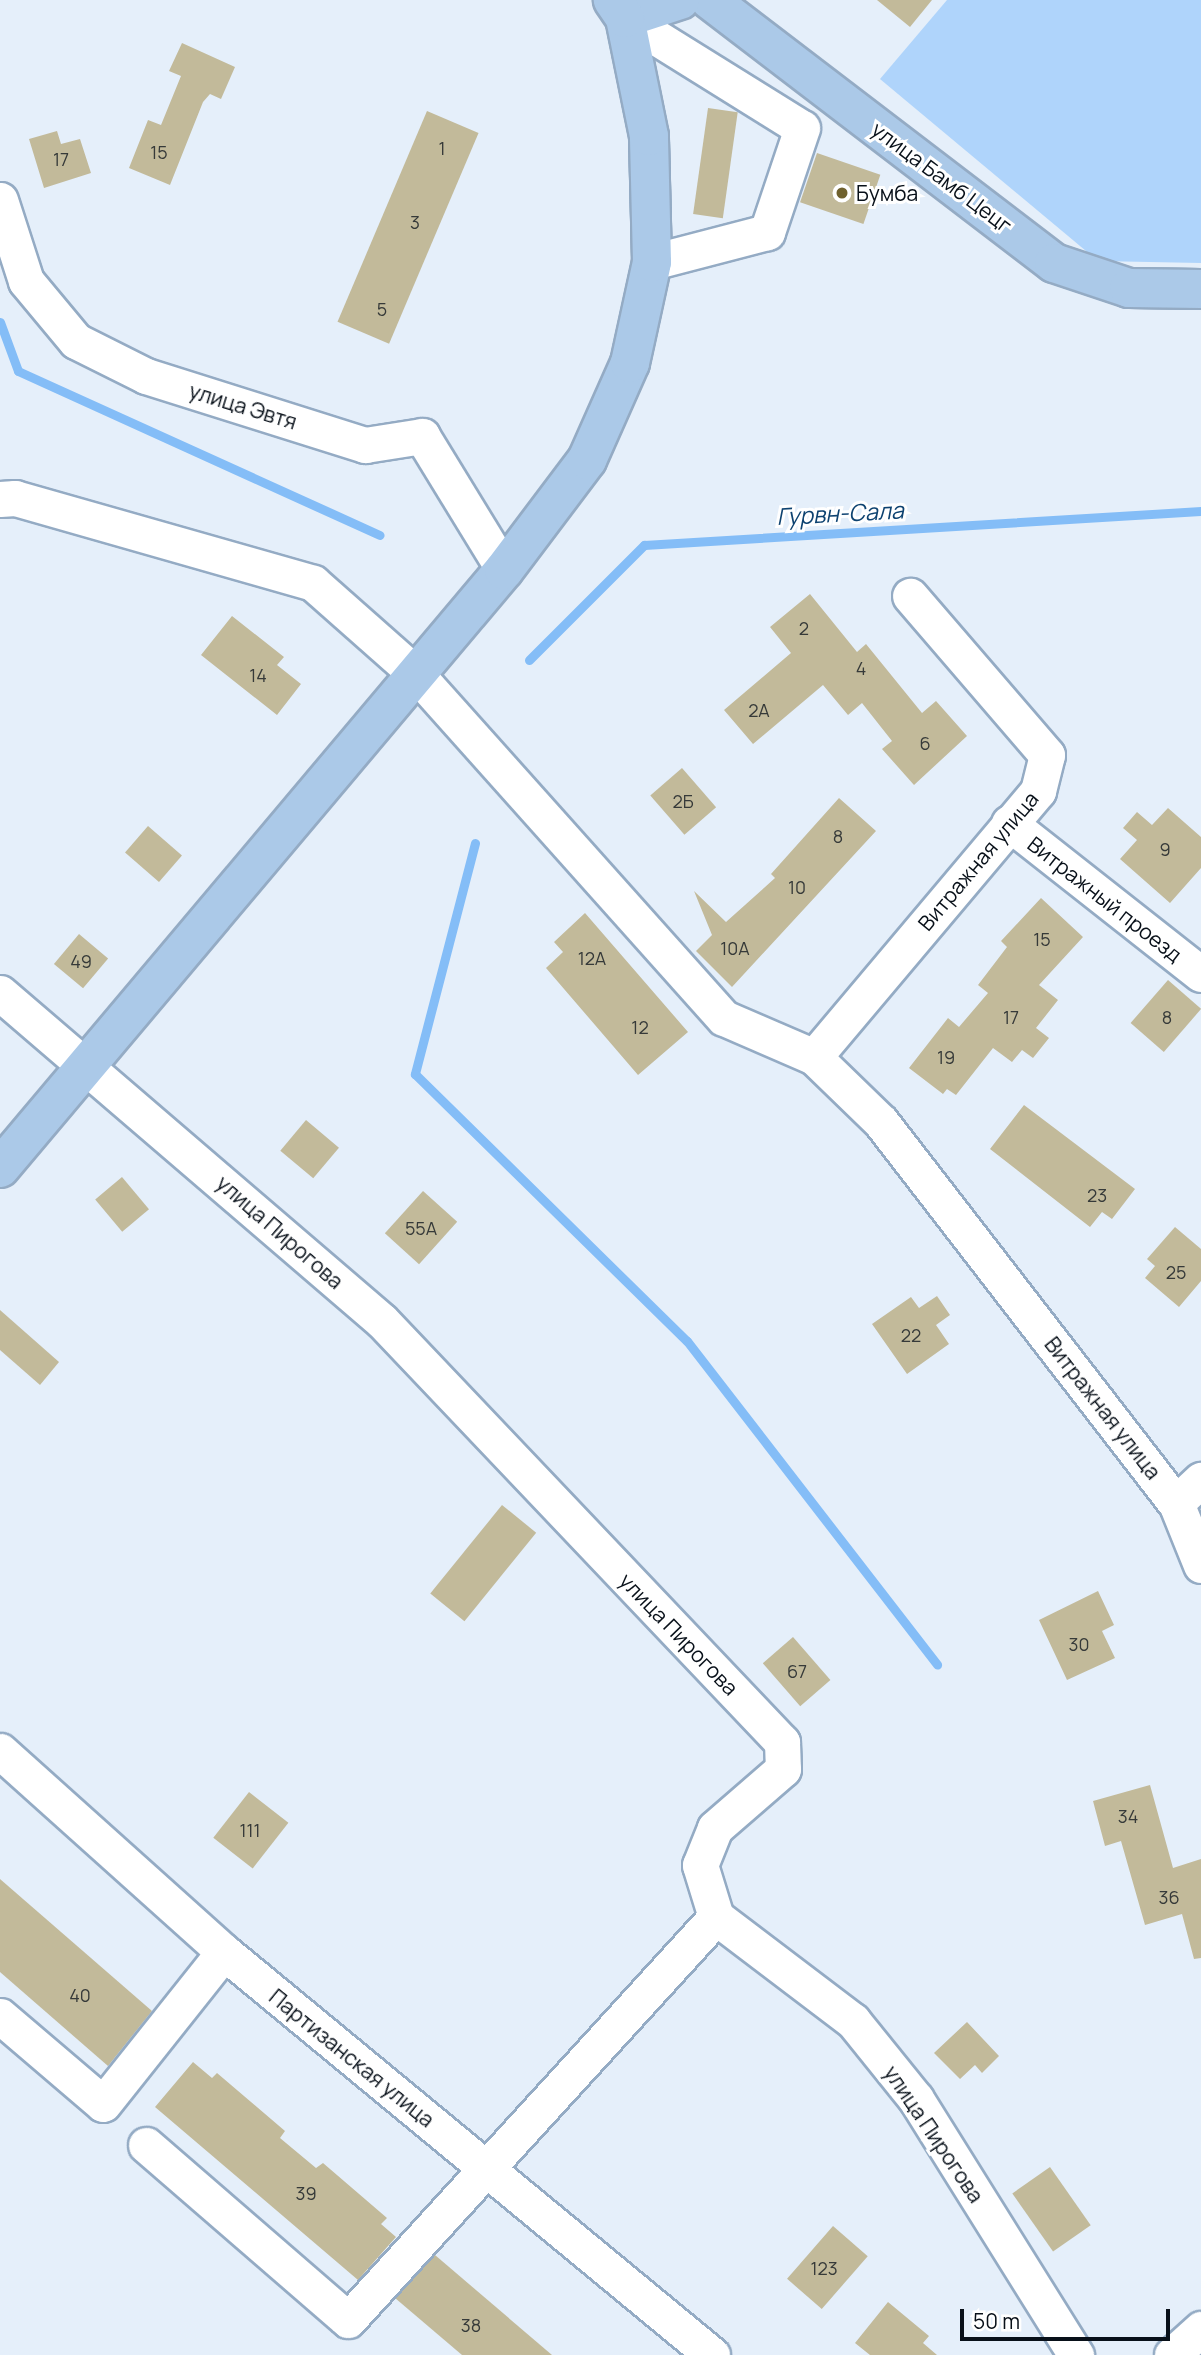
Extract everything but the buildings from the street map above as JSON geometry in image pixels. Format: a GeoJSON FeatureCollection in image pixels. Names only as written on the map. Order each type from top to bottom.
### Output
{"type":"FeatureCollection","features":[{"type":"Feature","properties":{"kind":"main road"},"geometry":{"type":"LineString","coordinates":[[0,1168],[417,675],[504,570],[587,460],[630,363],[652,262],[649,136],[619,9],[680,0]]}},
{"type":"Feature","properties":{"kind":"main road","name":"улица Бамб Цецг"},"geometry":{"type":"LineString","coordinates":[[710,0],[1054,263],[1129,288],[1201,289]]}},
{"type":"Feature","properties":{"kind":"street"},"geometry":{"type":"LineString","coordinates":[[619,9],[802,128],[767,233],[652,262]]}},
{"type":"Feature","properties":{"kind":"street","name":"улица Эвтя"},"geometry":{"type":"LineString","coordinates":[[0,200],[26,281],[76,341],[146,376],[365,444],[422,436],[504,570]]}},
{"type":"Feature","properties":{"kind":"street","name":"Витражная улица"},"geometry":{"type":"LineString","coordinates":[[0,499],[15,498],[313,583],[417,675],[724,1018],[814,1057],[881,1122],[1189,1491],[1201,1565]]}},
{"type":"Feature","properties":{"kind":"street","name":"Витражная улица"},"geometry":{"type":"LineString","coordinates":[[814,1057],[1038,791],[1047,755],[910,596]]}},
{"type":"Feature","properties":{"kind":"street","name":"Витражный проезд"},"geometry":{"type":"LineString","coordinates":[[1009,823],[1201,974]]}},
{"type":"Feature","properties":{"kind":"street","name":"улица Пирогова"},"geometry":{"type":"LineString","coordinates":[[0,993],[88,1065],[382,1321],[782,1742],[783,1769],[715,1829],[700,1865],[716,1917],[853,2021],[916,2099],[1076,2355]]}},
{"type":"Feature","properties":{"kind":"street","name":"Партизанская улица"},"geometry":{"type":"LineString","coordinates":[[0,1751],[224,1952],[712,2355]]}},
{"type":"Feature","properties":{"kind":"street"},"geometry":{"type":"LineString","coordinates":[[146,2145],[348,2320],[716,1917]]}},
{"type":"Feature","properties":{"kind":"street"},"geometry":{"type":"LineString","coordinates":[[0,2016],[103,2104],[224,1952]]}},
{"type":"Feature","properties":{"kind":"street"},"geometry":{"type":"LineString","coordinates":[[1172,2355],[1201,2329]]}},
{"type":"Feature","properties":{"kind":"shaded area"},"geometry":{"type":"Polygon","coordinates":[[[947,0],[1201,0],[1201,263],[1098,261],[880,79],[947,0]]]}},
{"type":"Feature","properties":{"kind":"waterway"},"geometry":{"type":"LineString","coordinates":[[0,322],[18,371],[379,535]]}},
{"type":"Feature","properties":{"kind":"waterway","name":"Гурвн-Сала"},"geometry":{"type":"LineString","coordinates":[[529,660],[644,545],[1201,511]]}},
{"type":"Feature","properties":{"kind":"waterway"},"geometry":{"type":"LineString","coordinates":[[475,843],[415,1074],[687,1341],[937,1665]]}},
{"type":"Feature","properties":{"kind":"place","name":"Бумба"},"geometry":{"type":"Point","coordinates":[842,193]}}]}
